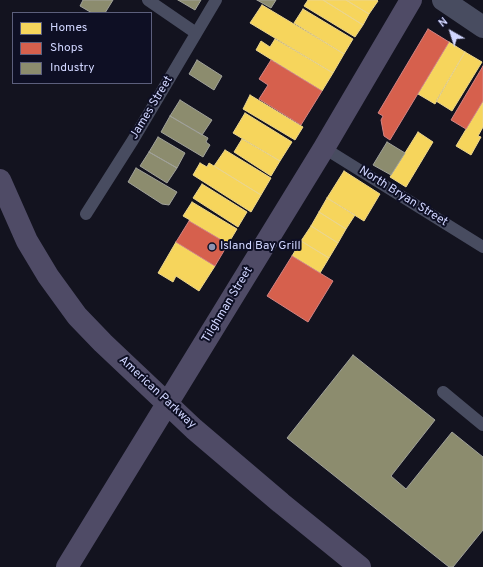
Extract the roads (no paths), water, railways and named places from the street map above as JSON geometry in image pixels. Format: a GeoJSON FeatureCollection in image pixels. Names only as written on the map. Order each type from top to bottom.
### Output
{"type":"FeatureCollection","features":[{"type":"Feature","properties":{"kind":"main road","name":"Tilghman Street"},"geometry":{"type":"LineString","coordinates":[[67,567],[324,148],[411,0]]}},
{"type":"Feature","properties":{"kind":"main road","name":"American Parkway"},"geometry":{"type":"LineString","coordinates":[[0,180],[27,242],[48,276],[76,316],[194,429],[281,503],[360,567]]}},
{"type":"Feature","properties":{"kind":"street"},"geometry":{"type":"LineString","coordinates":[[443,0],[483,27]]}},
{"type":"Feature","properties":{"kind":"lane"},"geometry":{"type":"LineString","coordinates":[[148,0],[196,33]]}},
{"type":"Feature","properties":{"kind":"lane","name":"James Street"},"geometry":{"type":"LineString","coordinates":[[86,214],[133,140],[216,0]]}},
{"type":"Feature","properties":{"kind":"lane","name":"North Bryan Street"},"geometry":{"type":"LineString","coordinates":[[324,148],[483,247]]}},
{"type":"Feature","properties":{"kind":"lane"},"geometry":{"type":"LineString","coordinates":[[443,392],[483,425]]}},
{"type":"Feature","properties":{"kind":"place","name":"Island Bay Grill"},"geometry":{"type":"Point","coordinates":[212,247]}}]}
